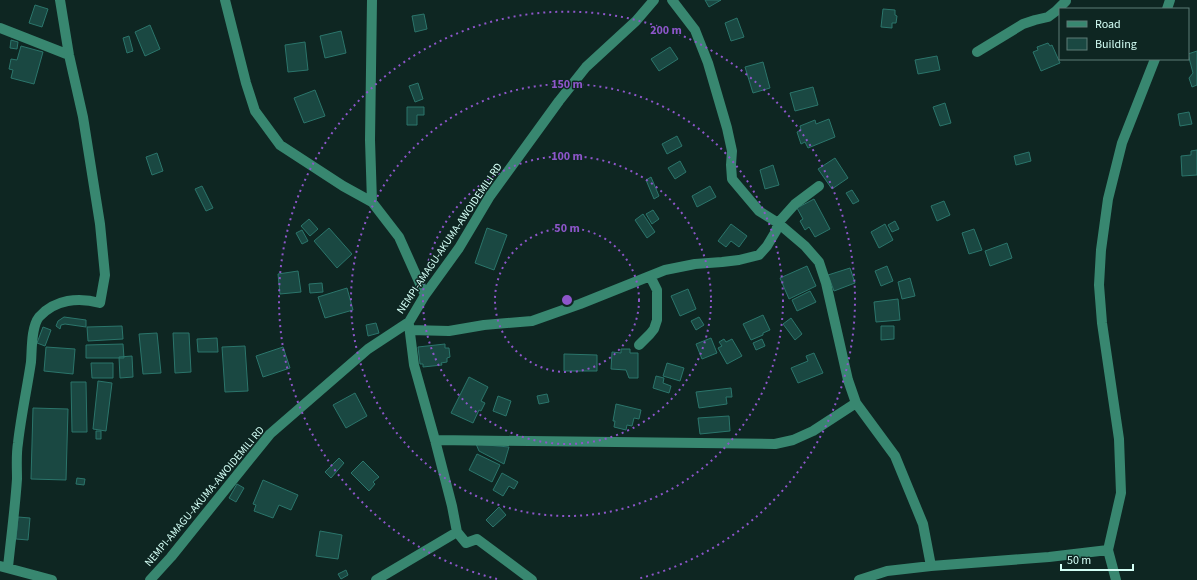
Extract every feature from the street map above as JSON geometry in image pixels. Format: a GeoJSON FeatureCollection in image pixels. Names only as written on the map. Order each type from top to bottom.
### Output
{"type":"FeatureCollection","features":[{"type":"Feature","properties":{"kind":"street"},"geometry":{"type":"LineString","coordinates":[[52,580],[4,567],[17,480],[18,444],[34,333],[38,319],[47,310],[59,303],[73,299],[100,303],[105,275],[100,224],[83,117],[69,55],[60,0]]}},
{"type":"Feature","properties":{"kind":"street"},"geometry":{"type":"LineString","coordinates":[[225,0],[246,83],[255,111],[280,145],[343,186],[372,202],[399,237],[425,295]]}},
{"type":"Feature","properties":{"kind":"street"},"geometry":{"type":"LineString","coordinates":[[372,0],[370,140],[372,202]]}},
{"type":"Feature","properties":{"kind":"street","name":"NEMPI-AMAGU-AKUMA-AWOIDEMILI RD"},"geometry":{"type":"LineString","coordinates":[[150,580],[171,557],[270,434],[368,350],[409,326],[425,295],[459,248],[490,196],[559,102],[586,67],[636,21],[654,0]]}},
{"type":"Feature","properties":{"kind":"street"},"geometry":{"type":"LineString","coordinates":[[672,0],[695,30],[708,63],[729,136],[732,151],[732,179],[759,211],[778,223],[805,246],[818,262],[828,291],[848,380],[856,403],[895,456],[923,524],[931,566]]}},
{"type":"Feature","properties":{"kind":"street"},"geometry":{"type":"LineString","coordinates":[[977,52],[1023,24],[1048,17],[1056,11],[1065,0]]}},
{"type":"Feature","properties":{"kind":"street"},"geometry":{"type":"LineString","coordinates":[[0,28],[69,55]]}},
{"type":"Feature","properties":{"kind":"street"},"geometry":{"type":"LineString","coordinates":[[1116,580],[1108,550],[1120,493],[1119,439],[1102,323],[1099,285],[1101,250],[1108,199],[1122,143],[1155,60]]}},
{"type":"Feature","properties":{"kind":"street"},"geometry":{"type":"LineString","coordinates":[[532,580],[477,539],[466,543],[457,532],[452,506],[414,365],[409,326],[449,331],[484,325],[532,321],[580,304],[665,270],[759,255],[768,246],[776,231],[778,223],[795,204],[820,186]]}},
{"type":"Feature","properties":{"kind":"street"},"geometry":{"type":"LineString","coordinates":[[639,345],[654,329],[657,320],[657,290],[650,276]]}},
{"type":"Feature","properties":{"kind":"street"},"geometry":{"type":"LineString","coordinates":[[435,440],[775,444],[793,440],[813,431],[856,403]]}},
{"type":"Feature","properties":{"kind":"street"},"geometry":{"type":"LineString","coordinates":[[376,580],[457,532]]}},
{"type":"Feature","properties":{"kind":"street"},"geometry":{"type":"LineString","coordinates":[[859,580],[887,571],[1108,550]]}},
{"type":"Feature","properties":{"kind":"building"},"geometry":{"type":"Polygon","coordinates":[[[705,0],[721,0],[709,7],[705,0]]]}},
{"type":"Feature","properties":{"kind":"building"},"geometry":{"type":"Polygon","coordinates":[[[35,5],[48,9],[42,27],[29,23],[35,5]]]}},
{"type":"Feature","properties":{"kind":"building"},"geometry":{"type":"Polygon","coordinates":[[[883,9],[895,10],[895,15],[897,16],[896,23],[892,23],[892,28],[881,27],[883,9]]]}},
{"type":"Feature","properties":{"kind":"building"},"geometry":{"type":"Polygon","coordinates":[[[424,14],[427,29],[415,32],[412,16],[424,14]]]}},
{"type":"Feature","properties":{"kind":"building"},"geometry":{"type":"Polygon","coordinates":[[[737,18],[744,37],[731,41],[725,23],[737,18]]]}},
{"type":"Feature","properties":{"kind":"building"},"geometry":{"type":"Polygon","coordinates":[[[150,25],[160,49],[145,56],[135,32],[150,25]]]}},
{"type":"Feature","properties":{"kind":"building"},"geometry":{"type":"Polygon","coordinates":[[[341,31],[346,53],[325,58],[320,36],[341,31]]]}},
{"type":"Feature","properties":{"kind":"building"},"geometry":{"type":"Polygon","coordinates":[[[129,36],[133,51],[127,53],[123,38],[129,36]]]}},
{"type":"Feature","properties":{"kind":"building"},"geometry":{"type":"Polygon","coordinates":[[[11,40],[18,42],[17,49],[10,48],[11,40]]]}},
{"type":"Feature","properties":{"kind":"building"},"geometry":{"type":"Polygon","coordinates":[[[305,42],[308,70],[288,72],[285,45],[305,42]]]}},
{"type":"Feature","properties":{"kind":"building"},"geometry":{"type":"Polygon","coordinates":[[[1048,43],[1050,46],[1052,45],[1060,63],[1041,71],[1033,52],[1038,50],[1037,47],[1048,43]]]}},
{"type":"Feature","properties":{"kind":"building"},"geometry":{"type":"Polygon","coordinates":[[[21,46],[43,52],[34,84],[11,78],[13,70],[9,69],[11,59],[17,60],[21,46]]]}},
{"type":"Feature","properties":{"kind":"building"},"geometry":{"type":"Polygon","coordinates":[[[670,47],[678,59],[659,71],[651,59],[670,47]]]}},
{"type":"Feature","properties":{"kind":"building"},"geometry":{"type":"Polygon","coordinates":[[[1197,51],[1197,85],[1192,87],[1189,78],[1193,73],[1189,54],[1197,51]]]}},
{"type":"Feature","properties":{"kind":"building"},"geometry":{"type":"Polygon","coordinates":[[[937,56],[940,70],[918,74],[915,60],[937,56]]]}},
{"type":"Feature","properties":{"kind":"building"},"geometry":{"type":"Polygon","coordinates":[[[763,62],[770,88],[753,93],[745,67],[763,62]]]}},
{"type":"Feature","properties":{"kind":"building"},"geometry":{"type":"Polygon","coordinates":[[[418,83],[423,99],[415,102],[409,86],[418,83]]]}},
{"type":"Feature","properties":{"kind":"building"},"geometry":{"type":"Polygon","coordinates":[[[813,87],[818,105],[795,111],[790,93],[813,87]]]}},
{"type":"Feature","properties":{"kind":"building"},"geometry":{"type":"Polygon","coordinates":[[[315,90],[325,116],[304,123],[294,98],[315,90]]]}},
{"type":"Feature","properties":{"kind":"building"},"geometry":{"type":"Polygon","coordinates":[[[945,103],[951,123],[940,126],[933,107],[945,103]]]}},
{"type":"Feature","properties":{"kind":"building"},"geometry":{"type":"Polygon","coordinates":[[[407,107],[424,107],[424,115],[417,115],[417,125],[407,125],[407,107]]]}},
{"type":"Feature","properties":{"kind":"building"},"geometry":{"type":"Polygon","coordinates":[[[1189,112],[1192,124],[1180,126],[1178,114],[1189,112]]]}},
{"type":"Feature","properties":{"kind":"building"},"geometry":{"type":"Polygon","coordinates":[[[829,119],[835,137],[808,148],[805,142],[801,144],[797,132],[801,130],[800,126],[815,120],[816,124],[829,119]]]}},
{"type":"Feature","properties":{"kind":"building"},"geometry":{"type":"Polygon","coordinates":[[[677,136],[682,146],[667,154],[662,144],[677,136]]]}},
{"type":"Feature","properties":{"kind":"building"},"geometry":{"type":"Polygon","coordinates":[[[1197,150],[1197,175],[1182,176],[1181,156],[1191,155],[1191,151],[1197,150]]]}},
{"type":"Feature","properties":{"kind":"building"},"geometry":{"type":"Polygon","coordinates":[[[1029,152],[1031,161],[1016,165],[1014,156],[1029,152]]]}},
{"type":"Feature","properties":{"kind":"building"},"geometry":{"type":"Polygon","coordinates":[[[157,153],[163,171],[152,175],[146,157],[157,153]]]}},
{"type":"Feature","properties":{"kind":"building"},"geometry":{"type":"Polygon","coordinates":[[[835,158],[848,178],[832,189],[818,169],[835,158]]]}},
{"type":"Feature","properties":{"kind":"building"},"geometry":{"type":"Polygon","coordinates":[[[680,161],[686,172],[675,179],[668,168],[680,161]]]}},
{"type":"Feature","properties":{"kind":"building"},"geometry":{"type":"Polygon","coordinates":[[[773,165],[779,185],[765,189],[760,170],[773,165]]]}},
{"type":"Feature","properties":{"kind":"building"},"geometry":{"type":"Polygon","coordinates":[[[651,177],[659,196],[654,199],[646,180],[651,177]]]}},
{"type":"Feature","properties":{"kind":"building"},"geometry":{"type":"Polygon","coordinates":[[[202,186],[213,208],[206,211],[195,189],[202,186]]]}},
{"type":"Feature","properties":{"kind":"building"},"geometry":{"type":"Polygon","coordinates":[[[710,186],[716,197],[697,207],[692,196],[710,186]]]}},
{"type":"Feature","properties":{"kind":"building"},"geometry":{"type":"Polygon","coordinates":[[[852,190],[859,201],[853,204],[846,193],[852,190]]]}},
{"type":"Feature","properties":{"kind":"building"},"geometry":{"type":"Polygon","coordinates":[[[814,199],[830,229],[815,237],[809,227],[805,230],[800,221],[803,219],[797,208],[814,199]]]}},
{"type":"Feature","properties":{"kind":"building"},"geometry":{"type":"Polygon","coordinates":[[[944,201],[950,215],[937,221],[931,206],[944,201]]]}},
{"type":"Feature","properties":{"kind":"building"},"geometry":{"type":"Polygon","coordinates":[[[653,210],[659,219],[652,224],[646,214],[653,210]]]}},
{"type":"Feature","properties":{"kind":"building"},"geometry":{"type":"Polygon","coordinates":[[[643,214],[655,232],[647,238],[635,220],[643,214]]]}},
{"type":"Feature","properties":{"kind":"building"},"geometry":{"type":"Polygon","coordinates":[[[309,219],[318,229],[310,236],[301,226],[309,219]]]}},
{"type":"Feature","properties":{"kind":"building"},"geometry":{"type":"Polygon","coordinates":[[[895,221],[899,229],[892,232],[888,225],[895,221]]]}},
{"type":"Feature","properties":{"kind":"building"},"geometry":{"type":"Polygon","coordinates":[[[731,224],[747,236],[739,247],[731,241],[726,247],[718,241],[731,224]]]}},
{"type":"Feature","properties":{"kind":"building"},"geometry":{"type":"Polygon","coordinates":[[[885,224],[893,240],[879,248],[871,232],[885,224]]]}},
{"type":"Feature","properties":{"kind":"building"},"geometry":{"type":"Polygon","coordinates":[[[329,228],[352,254],[337,268],[314,241],[329,228]]]}},
{"type":"Feature","properties":{"kind":"building"},"geometry":{"type":"Polygon","coordinates":[[[487,228],[507,235],[494,270],[475,263],[487,228]]]}},
{"type":"Feature","properties":{"kind":"building"},"geometry":{"type":"Polygon","coordinates":[[[974,229],[982,250],[969,254],[962,233],[974,229]]]}},
{"type":"Feature","properties":{"kind":"building"},"geometry":{"type":"Polygon","coordinates":[[[302,230],[308,241],[302,244],[296,233],[302,230]]]}},
{"type":"Feature","properties":{"kind":"building"},"geometry":{"type":"Polygon","coordinates":[[[1007,243],[1012,258],[990,266],[985,251],[1007,243]]]}},
{"type":"Feature","properties":{"kind":"building"},"geometry":{"type":"Polygon","coordinates":[[[807,266],[816,286],[789,299],[780,278],[807,266]]]}},
{"type":"Feature","properties":{"kind":"building"},"geometry":{"type":"Polygon","coordinates":[[[887,266],[893,281],[881,286],[875,271],[887,266]]]}},
{"type":"Feature","properties":{"kind":"building"},"geometry":{"type":"Polygon","coordinates":[[[850,268],[855,283],[834,291],[828,275],[850,268]]]}},
{"type":"Feature","properties":{"kind":"building"},"geometry":{"type":"Polygon","coordinates":[[[298,271],[301,292],[280,294],[278,274],[298,271]]]}},
{"type":"Feature","properties":{"kind":"building"},"geometry":{"type":"Polygon","coordinates":[[[910,278],[915,296],[902,299],[898,282],[910,278]]]}},
{"type":"Feature","properties":{"kind":"building"},"geometry":{"type":"Polygon","coordinates":[[[322,283],[323,292],[310,293],[309,284],[322,283]]]}},
{"type":"Feature","properties":{"kind":"building"},"geometry":{"type":"Polygon","coordinates":[[[347,288],[353,310],[325,318],[318,297],[347,288]]]}},
{"type":"Feature","properties":{"kind":"building"},"geometry":{"type":"Polygon","coordinates":[[[688,289],[696,309],[680,316],[671,296],[688,289]]]}},
{"type":"Feature","properties":{"kind":"building"},"geometry":{"type":"Polygon","coordinates":[[[810,291],[816,302],[797,311],[792,300],[810,291]]]}},
{"type":"Feature","properties":{"kind":"building"},"geometry":{"type":"Polygon","coordinates":[[[898,299],[900,320],[876,322],[874,302],[898,299]]]}},
{"type":"Feature","properties":{"kind":"building"},"geometry":{"type":"Polygon","coordinates":[[[763,315],[770,330],[751,340],[743,324],[763,315]]]}},
{"type":"Feature","properties":{"kind":"building"},"geometry":{"type":"Polygon","coordinates":[[[64,317],[86,320],[86,327],[65,324],[61,325],[60,329],[56,326],[58,321],[64,317]]]}},
{"type":"Feature","properties":{"kind":"building"},"geometry":{"type":"Polygon","coordinates":[[[699,317],[704,325],[696,330],[691,321],[699,317]]]}},
{"type":"Feature","properties":{"kind":"building"},"geometry":{"type":"Polygon","coordinates":[[[791,318],[802,334],[795,340],[783,324],[791,318]]]}},
{"type":"Feature","properties":{"kind":"building"},"geometry":{"type":"Polygon","coordinates":[[[376,323],[379,333],[368,336],[366,325],[376,323]]]}},
{"type":"Feature","properties":{"kind":"building"},"geometry":{"type":"Polygon","coordinates":[[[122,326],[123,339],[88,341],[87,327],[122,326]]]}},
{"type":"Feature","properties":{"kind":"building"},"geometry":{"type":"Polygon","coordinates":[[[881,326],[894,326],[894,339],[881,340],[881,326]]]}},
{"type":"Feature","properties":{"kind":"building"},"geometry":{"type":"Polygon","coordinates":[[[43,327],[51,330],[45,346],[37,343],[43,327]]]}},
{"type":"Feature","properties":{"kind":"building"},"geometry":{"type":"Polygon","coordinates":[[[157,333],[161,373],[143,374],[139,334],[157,333]]]}},
{"type":"Feature","properties":{"kind":"building"},"geometry":{"type":"Polygon","coordinates":[[[173,333],[189,333],[191,372],[175,373],[173,333]]]}},
{"type":"Feature","properties":{"kind":"building"},"geometry":{"type":"Polygon","coordinates":[[[217,338],[218,352],[198,352],[197,339],[217,338]]]}},
{"type":"Feature","properties":{"kind":"building"},"geometry":{"type":"Polygon","coordinates":[[[711,338],[717,353],[702,359],[696,344],[711,338]]]}},
{"type":"Feature","properties":{"kind":"building"},"geometry":{"type":"Polygon","coordinates":[[[724,339],[726,342],[732,339],[742,356],[727,364],[718,348],[722,346],[719,342],[724,339]]]}},
{"type":"Feature","properties":{"kind":"building"},"geometry":{"type":"Polygon","coordinates":[[[762,339],[765,346],[756,350],[753,343],[762,339]]]}},
{"type":"Feature","properties":{"kind":"building"},"geometry":{"type":"Polygon","coordinates":[[[123,344],[124,358],[86,358],[86,345],[123,344]]]}},
{"type":"Feature","properties":{"kind":"building"},"geometry":{"type":"Polygon","coordinates":[[[445,344],[445,348],[449,348],[450,357],[447,358],[447,362],[441,363],[442,365],[423,367],[423,364],[420,364],[418,347],[445,344]]]}},
{"type":"Feature","properties":{"kind":"building"},"geometry":{"type":"Polygon","coordinates":[[[245,346],[248,391],[225,392],[222,347],[245,346]]]}},
{"type":"Feature","properties":{"kind":"building"},"geometry":{"type":"Polygon","coordinates":[[[46,347],[75,349],[73,374],[44,371],[46,347]]]}},
{"type":"Feature","properties":{"kind":"building"},"geometry":{"type":"Polygon","coordinates":[[[283,347],[290,368],[263,377],[256,356],[283,347]]]}},
{"type":"Feature","properties":{"kind":"building"},"geometry":{"type":"Polygon","coordinates":[[[621,349],[630,349],[630,353],[638,353],[638,378],[629,378],[626,370],[611,369],[612,352],[621,353],[621,349]]]}},
{"type":"Feature","properties":{"kind":"building"},"geometry":{"type":"Polygon","coordinates":[[[814,353],[823,373],[798,383],[791,368],[808,361],[806,356],[814,353]]]}},
{"type":"Feature","properties":{"kind":"building"},"geometry":{"type":"Polygon","coordinates":[[[564,354],[597,355],[597,371],[564,371],[564,354]]]}},
{"type":"Feature","properties":{"kind":"building"},"geometry":{"type":"Polygon","coordinates":[[[132,356],[133,377],[120,378],[119,357],[132,356]]]}},
{"type":"Feature","properties":{"kind":"building"},"geometry":{"type":"Polygon","coordinates":[[[91,363],[113,363],[113,378],[92,378],[91,363]]]}},
{"type":"Feature","properties":{"kind":"building"},"geometry":{"type":"Polygon","coordinates":[[[667,363],[684,368],[680,381],[663,376],[667,363]]]}},
{"type":"Feature","properties":{"kind":"building"},"geometry":{"type":"Polygon","coordinates":[[[656,376],[664,378],[663,383],[671,386],[669,393],[653,388],[656,376]]]}},
{"type":"Feature","properties":{"kind":"building"},"geometry":{"type":"Polygon","coordinates":[[[469,377],[488,387],[481,401],[485,403],[481,411],[479,410],[473,423],[451,413],[469,377]]]}},
{"type":"Feature","properties":{"kind":"building"},"geometry":{"type":"Polygon","coordinates":[[[98,381],[112,383],[106,431],[93,429],[98,381]]]}},
{"type":"Feature","properties":{"kind":"building"},"geometry":{"type":"Polygon","coordinates":[[[71,382],[86,382],[87,432],[72,432],[71,382]]]}},
{"type":"Feature","properties":{"kind":"building"},"geometry":{"type":"Polygon","coordinates":[[[731,388],[732,397],[726,397],[727,404],[699,408],[696,392],[731,388]]]}},
{"type":"Feature","properties":{"kind":"building"},"geometry":{"type":"Polygon","coordinates":[[[355,393],[367,416],[346,428],[333,405],[355,393]]]}},
{"type":"Feature","properties":{"kind":"building"},"geometry":{"type":"Polygon","coordinates":[[[547,394],[549,402],[539,404],[537,396],[547,394]]]}},
{"type":"Feature","properties":{"kind":"building"},"geometry":{"type":"Polygon","coordinates":[[[498,396],[511,401],[506,416],[493,411],[498,396]]]}},
{"type":"Feature","properties":{"kind":"building"},"geometry":{"type":"Polygon","coordinates":[[[616,404],[641,410],[639,419],[634,418],[632,426],[627,425],[626,430],[614,427],[615,421],[613,421],[616,404]]]}},
{"type":"Feature","properties":{"kind":"building"},"geometry":{"type":"Polygon","coordinates":[[[33,408],[68,409],[66,480],[31,479],[33,408]]]}},
{"type":"Feature","properties":{"kind":"building"},"geometry":{"type":"Polygon","coordinates":[[[729,416],[730,431],[700,434],[698,418],[729,416]]]}},
{"type":"Feature","properties":{"kind":"building"},"geometry":{"type":"Polygon","coordinates":[[[96,431],[101,431],[101,439],[96,439],[96,431]]]}},
{"type":"Feature","properties":{"kind":"building"},"geometry":{"type":"Polygon","coordinates":[[[476,444],[509,447],[504,464],[479,451],[476,444]]]}},
{"type":"Feature","properties":{"kind":"building"},"geometry":{"type":"Polygon","coordinates":[[[477,454],[500,465],[492,482],[469,470],[477,454]]]}},
{"type":"Feature","properties":{"kind":"building"},"geometry":{"type":"Polygon","coordinates":[[[339,458],[344,463],[331,478],[325,472],[339,458]]]}},
{"type":"Feature","properties":{"kind":"building"},"geometry":{"type":"Polygon","coordinates":[[[363,461],[379,477],[373,482],[375,484],[369,491],[351,473],[363,461]]]}},
{"type":"Feature","properties":{"kind":"building"},"geometry":{"type":"Polygon","coordinates":[[[502,473],[518,482],[514,489],[509,486],[503,496],[493,490],[502,473]]]}},
{"type":"Feature","properties":{"kind":"building"},"geometry":{"type":"Polygon","coordinates":[[[77,478],[85,479],[84,485],[76,484],[77,478]]]}},
{"type":"Feature","properties":{"kind":"building"},"geometry":{"type":"Polygon","coordinates":[[[263,480],[298,495],[291,510],[279,505],[273,518],[254,511],[256,505],[253,504],[263,480]]]}},
{"type":"Feature","properties":{"kind":"building"},"geometry":{"type":"Polygon","coordinates":[[[237,484],[244,488],[236,502],[229,498],[237,484]]]}},
{"type":"Feature","properties":{"kind":"building"},"geometry":{"type":"Polygon","coordinates":[[[499,507],[506,515],[493,527],[486,520],[499,507]]]}},
{"type":"Feature","properties":{"kind":"building"},"geometry":{"type":"Polygon","coordinates":[[[18,517],[30,518],[28,540],[16,539],[18,517]]]}},
{"type":"Feature","properties":{"kind":"building"},"geometry":{"type":"Polygon","coordinates":[[[320,531],[342,535],[338,559],[316,556],[320,531]]]}},
{"type":"Feature","properties":{"kind":"building"},"geometry":{"type":"Polygon","coordinates":[[[346,570],[348,575],[341,579],[338,574],[346,570]]]}}]}
